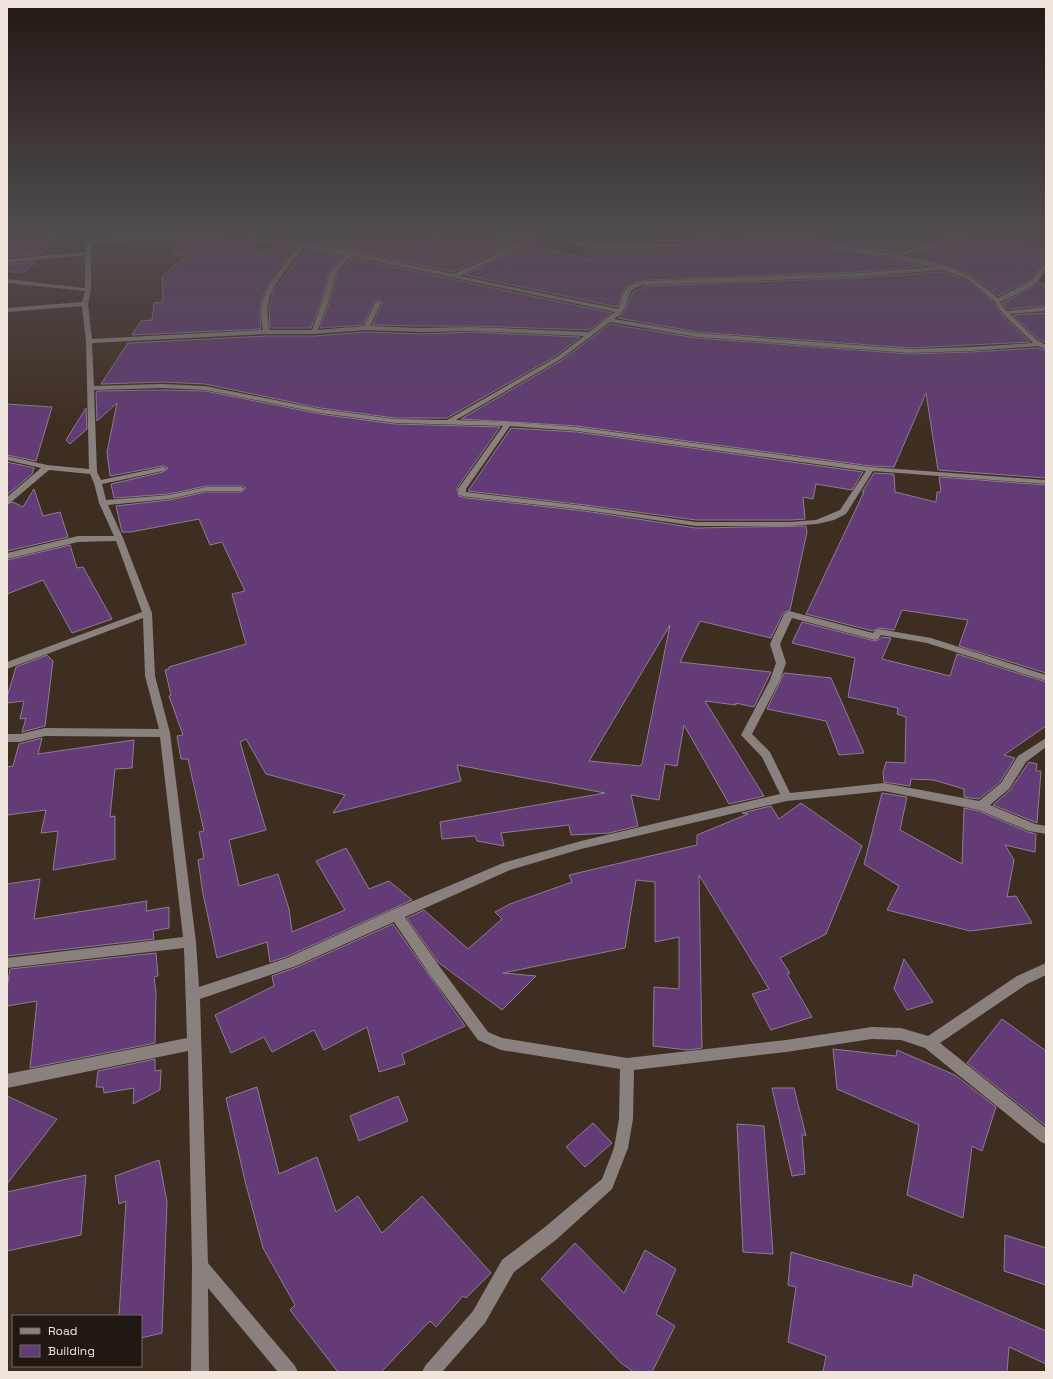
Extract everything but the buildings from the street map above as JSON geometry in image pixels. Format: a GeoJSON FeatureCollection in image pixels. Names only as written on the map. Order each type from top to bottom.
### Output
{"type":"FeatureCollection","features":[{"type":"Feature","properties":{"kind":"street"},"geometry":{"type":"LineString","coordinates":[[86,298],[85,304],[89,341],[92,472],[98,483],[103,503],[119,538],[147,613],[150,676],[165,733],[190,942],[194,995],[200,1266],[200,1372]]}},
{"type":"Feature","properties":{"kind":"street"},"geometry":{"type":"LineString","coordinates":[[266,332],[264,304],[267,298]]}},
{"type":"Feature","properties":{"kind":"street"},"geometry":{"type":"LineString","coordinates":[[314,332],[326,298]]}},
{"type":"Feature","properties":{"kind":"street"},"geometry":{"type":"LineString","coordinates":[[560,298],[620,311]]}},
{"type":"Feature","properties":{"kind":"street"},"geometry":{"type":"LineString","coordinates":[[450,421],[559,358],[588,334],[620,311],[624,298]]}},
{"type":"Feature","properties":{"kind":"street"},"geometry":{"type":"LineString","coordinates":[[994,298],[1005,313],[1039,344],[1046,348]]}},
{"type":"Feature","properties":{"kind":"street"},"geometry":{"type":"LineString","coordinates":[[997,301],[1002,298]]}},
{"type":"Feature","properties":{"kind":"street"},"geometry":{"type":"LineString","coordinates":[[366,328],[378,303]]}},
{"type":"Feature","properties":{"kind":"street"},"geometry":{"type":"LineString","coordinates":[[7,310],[85,304]]}},
{"type":"Feature","properties":{"kind":"street"},"geometry":{"type":"LineString","coordinates":[[1005,313],[1046,309]]}},
{"type":"Feature","properties":{"kind":"street"},"geometry":{"type":"LineString","coordinates":[[609,320],[697,335],[910,351],[971,349],[1039,344]]}},
{"type":"Feature","properties":{"kind":"street"},"geometry":{"type":"LineString","coordinates":[[89,341],[266,332],[314,332],[366,328],[420,330],[472,329],[588,334]]}},
{"type":"Feature","properties":{"kind":"street"},"geometry":{"type":"LineString","coordinates":[[90,388],[162,386],[205,388],[346,415],[408,422],[450,421],[577,429],[871,469],[1046,482]]}},
{"type":"Feature","properties":{"kind":"street"},"geometry":{"type":"LineString","coordinates":[[508,424],[462,489],[462,493],[467,495],[585,508],[696,524],[790,524],[817,522],[831,518],[843,512],[871,469]]}},
{"type":"Feature","properties":{"kind":"street"},"geometry":{"type":"LineString","coordinates":[[7,458],[47,468],[92,472]]}},
{"type":"Feature","properties":{"kind":"street"},"geometry":{"type":"LineString","coordinates":[[7,501],[47,468]]}},
{"type":"Feature","properties":{"kind":"street"},"geometry":{"type":"LineString","coordinates":[[98,483],[163,469]]}},
{"type":"Feature","properties":{"kind":"street"},"geometry":{"type":"LineString","coordinates":[[103,503],[169,497],[206,489],[241,489]]}},
{"type":"Feature","properties":{"kind":"street"},"geometry":{"type":"LineString","coordinates":[[7,556],[78,539],[119,538]]}},
{"type":"Feature","properties":{"kind":"street"},"geometry":{"type":"LineString","coordinates":[[7,666],[147,613]]}},
{"type":"Feature","properties":{"kind":"street"},"geometry":{"type":"LineString","coordinates":[[788,797],[766,755],[746,735],[775,680],[781,663],[775,644],[788,614],[875,637],[880,632],[928,640],[1046,678]]}},
{"type":"Feature","properties":{"kind":"street"},"geometry":{"type":"LineString","coordinates":[[7,738],[20,738],[45,732],[165,733]]}},
{"type":"Feature","properties":{"kind":"street"},"geometry":{"type":"LineString","coordinates":[[981,806],[1005,786],[1022,759],[1046,742]]}},
{"type":"Feature","properties":{"kind":"street"},"geometry":{"type":"LineString","coordinates":[[194,995],[291,962],[396,914],[507,866],[581,845],[788,797],[884,787],[981,806],[1033,828],[1046,830]]}},
{"type":"Feature","properties":{"kind":"street"},"geometry":{"type":"LineString","coordinates":[[396,914],[435,971],[484,1036],[501,1044],[627,1064],[786,1046],[872,1033],[902,1034],[929,1043],[1046,1137]]}},
{"type":"Feature","properties":{"kind":"street"},"geometry":{"type":"LineString","coordinates":[[7,963],[190,942]]}},
{"type":"Feature","properties":{"kind":"street"},"geometry":{"type":"LineString","coordinates":[[929,1043],[1022,980],[1046,969]]}},
{"type":"Feature","properties":{"kind":"street"},"geometry":{"type":"LineString","coordinates":[[7,1081],[194,1043]]}},
{"type":"Feature","properties":{"kind":"street"},"geometry":{"type":"LineString","coordinates":[[431,1372],[479,1318],[508,1266],[551,1233],[607,1184],[621,1148],[626,1119],[627,1064]]}},
{"type":"Feature","properties":{"kind":"street"},"geometry":{"type":"LineString","coordinates":[[200,1266],[289,1372]]}}]}
